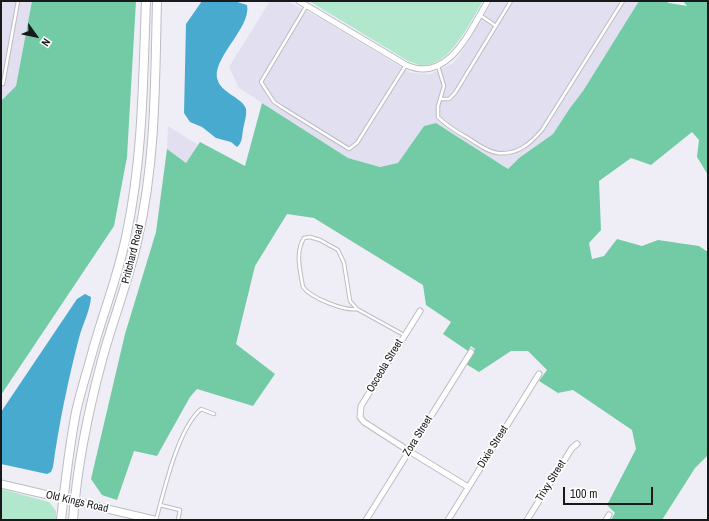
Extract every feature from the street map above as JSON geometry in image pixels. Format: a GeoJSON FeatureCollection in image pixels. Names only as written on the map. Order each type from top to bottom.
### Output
{"type":"FeatureCollection","features":[{"type":"Feature","properties":{"kind":"main road","name":"Pritchard Road"},"geometry":{"type":"LineString","coordinates":[[61,520],[76,413],[91,355],[119,266],[135,191],[139,160],[142,110],[146,1]]}},
{"type":"Feature","properties":{"kind":"main road","name":"Pritchard Road"},"geometry":{"type":"LineString","coordinates":[[73,520],[74,501],[88,416],[103,359],[130,271],[147,192],[154,113],[157,1]]}},
{"type":"Feature","properties":{"kind":"street"},"geometry":{"type":"LineString","coordinates":[[299,1],[308,5],[406,66],[420,69],[429,69],[445,63],[455,53],[488,1]]}},
{"type":"Feature","properties":{"kind":"street","name":"Osceola Street"},"geometry":{"type":"LineString","coordinates":[[409,451],[364,422],[360,417],[361,406],[420,311]]}},
{"type":"Feature","properties":{"kind":"street","name":"Zora Street"},"geometry":{"type":"LineString","coordinates":[[366,520],[471,352]]}},
{"type":"Feature","properties":{"kind":"street","name":"Dixie Street"},"geometry":{"type":"LineString","coordinates":[[448,520],[539,374]]}},
{"type":"Feature","properties":{"kind":"street","name":"Trixy Street"},"geometry":{"type":"LineString","coordinates":[[527,520],[572,448],[577,444]]}},
{"type":"Feature","properties":{"kind":"street"},"geometry":{"type":"LineString","coordinates":[[409,451],[468,487]]}},
{"type":"Feature","properties":{"kind":"street","name":"Old Kings Road"},"geometry":{"type":"LineString","coordinates":[[1,484],[155,520]]}},
{"type":"Feature","properties":{"kind":"lane"},"geometry":{"type":"LineString","coordinates":[[3,84],[18,1]]}},
{"type":"Feature","properties":{"kind":"lane"},"geometry":{"type":"LineString","coordinates":[[440,99],[449,99],[455,94],[511,1]]}},
{"type":"Feature","properties":{"kind":"lane"},"geometry":{"type":"LineString","coordinates":[[438,66],[444,86],[438,106],[438,117],[447,125],[483,147],[498,153],[517,151],[531,143],[542,130],[623,1]]}},
{"type":"Feature","properties":{"kind":"lane"},"geometry":{"type":"LineString","coordinates":[[308,5],[260,82],[274,102],[283,108],[350,149],[357,143],[406,66]]}},
{"type":"Feature","properties":{"kind":"lane"},"geometry":{"type":"LineString","coordinates":[[479,15],[496,26]]}},
{"type":"Feature","properties":{"kind":"lane"},"geometry":{"type":"LineString","coordinates":[[357,309],[351,310],[322,300],[306,291],[303,287],[299,256],[300,244],[304,238],[310,237],[320,240],[338,250],[344,263],[347,275],[347,287],[350,302],[357,309],[404,335]]}},
{"type":"Feature","properties":{"kind":"lane"},"geometry":{"type":"LineString","coordinates":[[155,520],[171,464],[188,426],[201,410],[214,414]]}},
{"type":"Feature","properties":{"kind":"lane"},"geometry":{"type":"LineString","coordinates":[[160,505],[180,510],[178,520]]}},
{"type":"Feature","properties":{"kind":"shaded area"},"geometry":{"type":"Polygon","coordinates":[[[1,1],[32,1],[16,86],[1,101],[1,1]]]}},
{"type":"Feature","properties":{"kind":"shaded area"},"geometry":{"type":"Polygon","coordinates":[[[270,1],[287,1],[316,16],[411,73],[430,74],[453,63],[459,56],[493,1],[639,1],[583,91],[553,134],[519,158],[508,169],[436,123],[424,126],[398,163],[380,167],[348,158],[239,88],[229,67],[270,1]]]}},
{"type":"Feature","properties":{"kind":"shaded area"},"geometry":{"type":"Polygon","coordinates":[[[168,126],[198,145],[186,163],[167,149],[168,126]]]}},
{"type":"Feature","properties":{"kind":"green space"},"geometry":{"type":"Polygon","coordinates":[[[32,1],[136,1],[127,157],[114,226],[1,395],[1,101],[16,86],[32,1]]]}},
{"type":"Feature","properties":{"kind":"green space"},"geometry":{"type":"Polygon","coordinates":[[[309,1],[483,1],[465,32],[449,52],[440,60],[430,64],[420,65],[408,61],[309,1]]]}},
{"type":"Feature","properties":{"kind":"green space"},"geometry":{"type":"Polygon","coordinates":[[[639,1],[665,1],[687,6],[683,1],[708,1],[708,175],[697,157],[699,140],[692,132],[651,165],[631,158],[599,181],[601,230],[589,243],[592,259],[604,256],[617,239],[642,246],[658,240],[699,246],[708,252],[708,455],[695,468],[662,520],[611,520],[615,513],[607,505],[636,449],[632,430],[573,390],[558,393],[539,381],[547,370],[528,351],[511,351],[479,372],[466,364],[475,349],[471,346],[468,351],[443,334],[451,322],[426,305],[423,285],[314,218],[287,214],[255,266],[236,344],[275,374],[253,406],[197,389],[190,397],[157,456],[134,451],[117,500],[102,495],[91,479],[125,334],[156,232],[167,149],[186,163],[200,142],[245,166],[262,103],[348,158],[380,167],[398,163],[424,126],[436,123],[508,169],[519,158],[553,134],[583,91],[639,1]]]}},
{"type":"Feature","properties":{"kind":"green space"},"geometry":{"type":"Polygon","coordinates":[[[1,489],[49,502],[56,511],[56,520],[1,520],[1,489]]]}},
{"type":"Feature","properties":{"kind":"water"},"geometry":{"type":"Polygon","coordinates":[[[202,1],[234,1],[247,5],[247,14],[243,24],[219,64],[217,73],[220,85],[241,102],[246,109],[242,140],[237,147],[231,142],[216,138],[202,127],[190,122],[184,113],[186,24],[202,1]]]}},
{"type":"Feature","properties":{"kind":"water"},"geometry":{"type":"Polygon","coordinates":[[[85,294],[91,297],[71,370],[51,472],[47,474],[1,464],[1,412],[77,299],[85,294]]]}}]}
